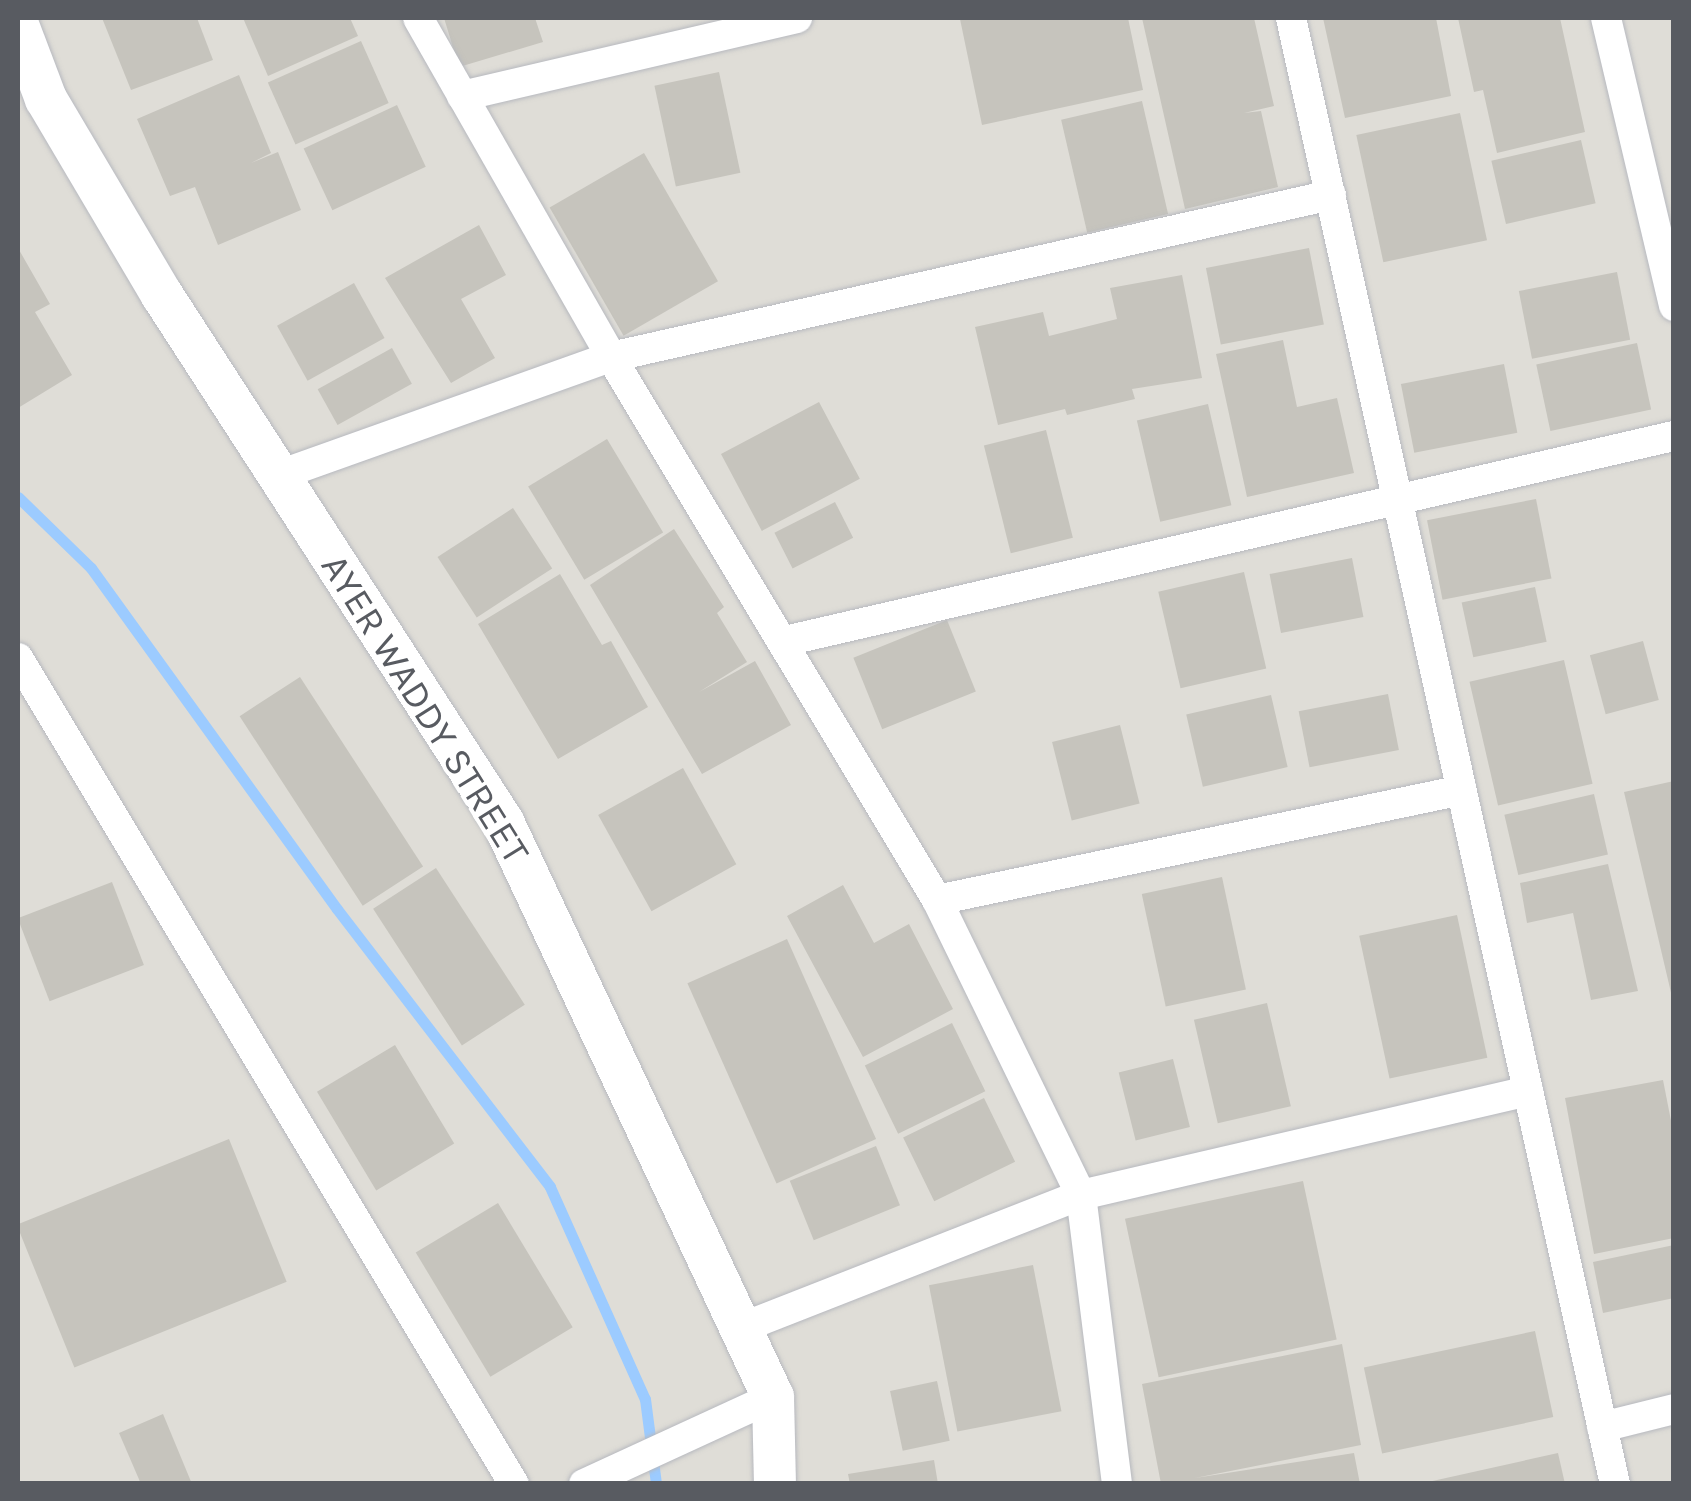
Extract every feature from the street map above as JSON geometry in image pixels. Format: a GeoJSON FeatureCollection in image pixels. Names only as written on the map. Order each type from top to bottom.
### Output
{"type":"FeatureCollection","features":[{"type":"Feature","properties":{"kind":"street"},"geometry":{"type":"LineString","coordinates":[[418,18],[611,357],[937,900],[1081,1195],[1117,1484]]}},
{"type":"Feature","properties":{"kind":"street"},"geometry":{"type":"LineString","coordinates":[[462,96],[797,18]]}},
{"type":"Feature","properties":{"kind":"street"},"geometry":{"type":"LineString","coordinates":[[1291,18],[1615,1484]]}},
{"type":"Feature","properties":{"kind":"street"},"geometry":{"type":"LineString","coordinates":[[1606,18],[1674,306]]}},
{"type":"Feature","properties":{"kind":"street","name":"AYER WADDY STREET"},"geometry":{"type":"LineString","coordinates":[[18,25],[46,99],[278,475],[503,822],[774,1397],[774,1484]]}},
{"type":"Feature","properties":{"kind":"street"},"geometry":{"type":"LineString","coordinates":[[278,475],[611,357],[1330,195]]}},
{"type":"Feature","properties":{"kind":"street"},"geometry":{"type":"LineString","coordinates":[[785,641],[1674,436]]}},
{"type":"Feature","properties":{"kind":"street"},"geometry":{"type":"LineString","coordinates":[[18,658],[514,1484]]}},
{"type":"Feature","properties":{"kind":"street"},"geometry":{"type":"LineString","coordinates":[[937,900],[1462,790]]}},
{"type":"Feature","properties":{"kind":"street"},"geometry":{"type":"LineString","coordinates":[[741,1328],[1081,1195],[1528,1091]]}},
{"type":"Feature","properties":{"kind":"street"},"geometry":{"type":"LineString","coordinates":[[584,1484],[774,1397]]}},
{"type":"Feature","properties":{"kind":"street"},"geometry":{"type":"LineString","coordinates":[[1602,1427],[1674,1409]]}},
{"type":"Feature","properties":{"kind":"shaded area"},"geometry":{"type":"Polygon","coordinates":[[[18,18],[1673,18],[1673,1483],[18,1483],[18,18]]]}},
{"type":"Feature","properties":{"kind":"building"},"geometry":{"type":"Polygon","coordinates":[[[102,18],[197,18],[213,60],[131,90],[102,18]]]}},
{"type":"Feature","properties":{"kind":"building"},"geometry":{"type":"Polygon","coordinates":[[[243,18],[350,18],[358,36],[268,76],[243,18]]]}},
{"type":"Feature","properties":{"kind":"building"},"geometry":{"type":"Polygon","coordinates":[[[444,18],[535,18],[543,42],[459,67],[444,18]]]}},
{"type":"Feature","properties":{"kind":"building"},"geometry":{"type":"Polygon","coordinates":[[[1128,18],[1143,90],[982,125],[960,19],[1128,18]]]}},
{"type":"Feature","properties":{"kind":"building"},"geometry":{"type":"Polygon","coordinates":[[[1142,18],[1254,18],[1274,106],[1244,113],[1261,111],[1278,187],[1185,209],[1142,18]]]}},
{"type":"Feature","properties":{"kind":"building"},"geometry":{"type":"Polygon","coordinates":[[[1323,18],[1436,18],[1451,96],[1345,118],[1323,18]]]}},
{"type":"Feature","properties":{"kind":"building"},"geometry":{"type":"Polygon","coordinates":[[[1458,18],[1560,18],[1585,132],[1497,153],[1483,90],[1474,92],[1458,18]]]}},
{"type":"Feature","properties":{"kind":"building"},"geometry":{"type":"Polygon","coordinates":[[[361,41],[389,103],[295,145],[268,82],[361,41]]]}},
{"type":"Feature","properties":{"kind":"building"},"geometry":{"type":"Polygon","coordinates":[[[719,72],[740,173],[676,186],[654,86],[719,72]]]}},
{"type":"Feature","properties":{"kind":"building"},"geometry":{"type":"Polygon","coordinates":[[[239,75],[271,153],[251,163],[278,152],[301,210],[218,245],[195,187],[170,196],[137,119],[239,75]]]}},
{"type":"Feature","properties":{"kind":"building"},"geometry":{"type":"Polygon","coordinates":[[[1142,101],[1168,214],[1087,233],[1061,120],[1142,101]]]}},
{"type":"Feature","properties":{"kind":"building"},"geometry":{"type":"Polygon","coordinates":[[[397,105],[426,167],[332,210],[304,149],[397,105]]]}},
{"type":"Feature","properties":{"kind":"building"},"geometry":{"type":"Polygon","coordinates":[[[1460,113],[1487,240],[1383,262],[1356,135],[1460,113]]]}},
{"type":"Feature","properties":{"kind":"building"},"geometry":{"type":"Polygon","coordinates":[[[1581,140],[1596,203],[1506,224],[1491,161],[1581,140]]]}},
{"type":"Feature","properties":{"kind":"building"},"geometry":{"type":"Polygon","coordinates":[[[644,153],[718,281],[624,336],[550,208],[644,153]]]}},
{"type":"Feature","properties":{"kind":"building"},"geometry":{"type":"Polygon","coordinates":[[[479,225],[506,275],[461,299],[495,358],[451,383],[385,278],[479,225]]]}},
{"type":"Feature","properties":{"kind":"building"},"geometry":{"type":"Polygon","coordinates":[[[18,248],[50,304],[35,312],[72,375],[18,408],[18,248]]]}},
{"type":"Feature","properties":{"kind":"building"},"geometry":{"type":"Polygon","coordinates":[[[1309,248],[1324,325],[1221,345],[1206,268],[1309,248]]]}},
{"type":"Feature","properties":{"kind":"building"},"geometry":{"type":"Polygon","coordinates":[[[1617,272],[1630,340],[1532,359],[1519,291],[1617,272]]]}},
{"type":"Feature","properties":{"kind":"building"},"geometry":{"type":"Polygon","coordinates":[[[1182,275],[1202,378],[1132,389],[1135,399],[1067,415],[1065,409],[998,425],[975,327],[1043,312],[1049,336],[1117,319],[1110,288],[1182,275]]]}},
{"type":"Feature","properties":{"kind":"building"},"geometry":{"type":"Polygon","coordinates":[[[354,283],[385,338],[308,381],[277,326],[354,283]]]}},
{"type":"Feature","properties":{"kind":"building"},"geometry":{"type":"Polygon","coordinates":[[[1283,340],[1297,407],[1337,398],[1354,473],[1247,497],[1216,354],[1283,340]]]}},
{"type":"Feature","properties":{"kind":"building"},"geometry":{"type":"Polygon","coordinates":[[[1637,343],[1651,410],[1550,431],[1536,364],[1637,343]]]}},
{"type":"Feature","properties":{"kind":"building"},"geometry":{"type":"Polygon","coordinates":[[[392,348],[412,384],[338,425],[318,389],[392,348]]]}},
{"type":"Feature","properties":{"kind":"building"},"geometry":{"type":"Polygon","coordinates":[[[1504,364],[1517,433],[1414,453],[1401,384],[1504,364]]]}},
{"type":"Feature","properties":{"kind":"building"},"geometry":{"type":"Polygon","coordinates":[[[819,402],[860,479],[762,531],[721,454],[819,402]]]}},
{"type":"Feature","properties":{"kind":"building"},"geometry":{"type":"Polygon","coordinates":[[[1208,404],[1231,505],[1160,522],[1137,420],[1208,404]]]}},
{"type":"Feature","properties":{"kind":"building"},"geometry":{"type":"Polygon","coordinates":[[[1046,430],[1073,538],[1011,553],[984,445],[1046,430]]]}},
{"type":"Feature","properties":{"kind":"building"},"geometry":{"type":"Polygon","coordinates":[[[607,439],[663,532],[584,580],[528,486],[607,439]]]}},
{"type":"Feature","properties":{"kind":"building"},"geometry":{"type":"Polygon","coordinates":[[[1536,499],[1551,579],[1442,600],[1427,520],[1536,499]]]}},
{"type":"Feature","properties":{"kind":"building"},"geometry":{"type":"Polygon","coordinates":[[[835,502],[853,538],[793,569],[774,533],[835,502]]]}},
{"type":"Feature","properties":{"kind":"building"},"geometry":{"type":"Polygon","coordinates":[[[513,508],[552,568],[477,617],[438,557],[513,508]]]}},
{"type":"Feature","properties":{"kind":"building"},"geometry":{"type":"Polygon","coordinates":[[[674,529],[724,607],[717,613],[747,662],[699,692],[755,661],[791,725],[702,774],[590,585],[674,529]]]}},
{"type":"Feature","properties":{"kind":"building"},"geometry":{"type":"Polygon","coordinates":[[[1352,558],[1363,617],[1281,633],[1270,574],[1352,558]]]}},
{"type":"Feature","properties":{"kind":"building"},"geometry":{"type":"Polygon","coordinates":[[[1244,572],[1266,668],[1181,688],[1158,592],[1244,572]]]}},
{"type":"Feature","properties":{"kind":"building"},"geometry":{"type":"Polygon","coordinates":[[[560,574],[602,645],[611,641],[648,707],[558,759],[478,624],[560,574]]]}},
{"type":"Feature","properties":{"kind":"building"},"geometry":{"type":"Polygon","coordinates":[[[1535,587],[1547,642],[1473,657],[1462,603],[1535,587]]]}},
{"type":"Feature","properties":{"kind":"building"},"geometry":{"type":"Polygon","coordinates":[[[947,620],[976,691],[882,729],[853,658],[947,620]]]}},
{"type":"Feature","properties":{"kind":"building"},"geometry":{"type":"Polygon","coordinates":[[[1643,641],[1659,700],[1606,714],[1590,655],[1643,641]]]}},
{"type":"Feature","properties":{"kind":"building"},"geometry":{"type":"Polygon","coordinates":[[[1564,660],[1593,784],[1498,806],[1469,682],[1564,660]]]}},
{"type":"Feature","properties":{"kind":"building"},"geometry":{"type":"Polygon","coordinates":[[[300,677],[423,867],[363,906],[240,716],[300,677]]]}},
{"type":"Feature","properties":{"kind":"building"},"geometry":{"type":"Polygon","coordinates":[[[1388,694],[1399,750],[1310,767],[1299,711],[1388,694]]]}},
{"type":"Feature","properties":{"kind":"building"},"geometry":{"type":"Polygon","coordinates":[[[1271,695],[1288,767],[1203,787],[1186,715],[1271,695]]]}},
{"type":"Feature","properties":{"kind":"building"},"geometry":{"type":"Polygon","coordinates":[[[1120,725],[1140,804],[1072,821],[1052,742],[1120,725]]]}},
{"type":"Feature","properties":{"kind":"building"},"geometry":{"type":"Polygon","coordinates":[[[683,768],[736,864],[651,911],[598,815],[683,768]]]}},
{"type":"Feature","properties":{"kind":"building"},"geometry":{"type":"Polygon","coordinates":[[[1674,781],[1674,997],[1672,997],[1624,792],[1674,781]]]}},
{"type":"Feature","properties":{"kind":"building"},"geometry":{"type":"Polygon","coordinates":[[[1594,794],[1608,854],[1518,875],[1504,815],[1594,794]]]}},
{"type":"Feature","properties":{"kind":"building"},"geometry":{"type":"Polygon","coordinates":[[[1608,864],[1638,991],[1591,1000],[1573,913],[1527,923],[1520,883],[1608,864]]]}},
{"type":"Feature","properties":{"kind":"building"},"geometry":{"type":"Polygon","coordinates":[[[436,868],[525,1005],[462,1046],[373,909],[436,868]]]}},
{"type":"Feature","properties":{"kind":"building"},"geometry":{"type":"Polygon","coordinates":[[[1222,877],[1246,989],[1166,1007],[1142,894],[1222,877]]]}},
{"type":"Feature","properties":{"kind":"building"},"geometry":{"type":"Polygon","coordinates":[[[112,882],[144,965],[50,1001],[18,918],[112,882]]]}},
{"type":"Feature","properties":{"kind":"building"},"geometry":{"type":"Polygon","coordinates":[[[843,885],[874,943],[909,924],[953,1009],[863,1057],[787,916],[843,885]]]}},
{"type":"Feature","properties":{"kind":"building"},"geometry":{"type":"Polygon","coordinates":[[[1457,915],[1487,1058],[1390,1079],[1359,936],[1457,915]]]}},
{"type":"Feature","properties":{"kind":"building"},"geometry":{"type":"Polygon","coordinates":[[[787,939],[876,1139],[776,1183],[687,983],[787,939]]]}},
{"type":"Feature","properties":{"kind":"building"},"geometry":{"type":"Polygon","coordinates":[[[1267,1003],[1291,1106],[1218,1123],[1194,1020],[1267,1003]]]}},
{"type":"Feature","properties":{"kind":"building"},"geometry":{"type":"Polygon","coordinates":[[[952,1023],[985,1091],[898,1134],[865,1066],[952,1023]]]}},
{"type":"Feature","properties":{"kind":"building"},"geometry":{"type":"Polygon","coordinates":[[[395,1045],[454,1144],[376,1190],[317,1092],[395,1045]]]}},
{"type":"Feature","properties":{"kind":"building"},"geometry":{"type":"Polygon","coordinates":[[[1173,1059],[1190,1127],[1136,1140],[1119,1073],[1173,1059]]]}},
{"type":"Feature","properties":{"kind":"building"},"geometry":{"type":"Polygon","coordinates":[[[1663,1080],[1674,1136],[1674,1238],[1594,1254],[1565,1098],[1663,1080]]]}},
{"type":"Feature","properties":{"kind":"building"},"geometry":{"type":"Polygon","coordinates":[[[984,1098],[1015,1162],[934,1201],[903,1137],[984,1098]]]}},
{"type":"Feature","properties":{"kind":"building"},"geometry":{"type":"Polygon","coordinates":[[[229,1139],[287,1282],[74,1368],[18,1224],[229,1139]]]}},
{"type":"Feature","properties":{"kind":"building"},"geometry":{"type":"Polygon","coordinates":[[[876,1146],[900,1205],[814,1240],[790,1181],[876,1146]]]}},
{"type":"Feature","properties":{"kind":"building"},"geometry":{"type":"Polygon","coordinates":[[[1303,1181],[1337,1339],[1159,1377],[1125,1219],[1303,1181]]]}},
{"type":"Feature","properties":{"kind":"building"},"geometry":{"type":"Polygon","coordinates":[[[498,1203],[573,1327],[490,1377],[416,1252],[498,1203]]]}},
{"type":"Feature","properties":{"kind":"building"},"geometry":{"type":"Polygon","coordinates":[[[1674,1245],[1674,1298],[1603,1313],[1593,1262],[1674,1245]]]}},
{"type":"Feature","properties":{"kind":"building"},"geometry":{"type":"Polygon","coordinates":[[[1033,1265],[1061,1411],[957,1431],[929,1285],[1033,1265]]]}},
{"type":"Feature","properties":{"kind":"building"},"geometry":{"type":"Polygon","coordinates":[[[1535,1331],[1553,1417],[1382,1453],[1364,1367],[1535,1331]]]}},
{"type":"Feature","properties":{"kind":"building"},"geometry":{"type":"Polygon","coordinates":[[[1342,1344],[1361,1445],[1195,1478],[1354,1453],[1360,1484],[1161,1484],[1142,1384],[1342,1344]]]}},
{"type":"Feature","properties":{"kind":"building"},"geometry":{"type":"Polygon","coordinates":[[[937,1381],[950,1441],[903,1451],[890,1391],[937,1381]]]}},
{"type":"Feature","properties":{"kind":"building"},"geometry":{"type":"Polygon","coordinates":[[[163,1414],[192,1484],[141,1484],[119,1433],[163,1414]]]}},
{"type":"Feature","properties":{"kind":"building"},"geometry":{"type":"Polygon","coordinates":[[[1558,1453],[1565,1484],[1428,1484],[1428,1482],[1558,1453]]]}},
{"type":"Feature","properties":{"kind":"building"},"geometry":{"type":"Polygon","coordinates":[[[934,1460],[938,1484],[850,1484],[848,1474],[934,1460]]]}},
{"type":"Feature","properties":{"kind":"waterway"},"geometry":{"type":"LineString","coordinates":[[18,497],[91,568],[337,909],[550,1187],[645,1399],[656,1484]]}}]}
